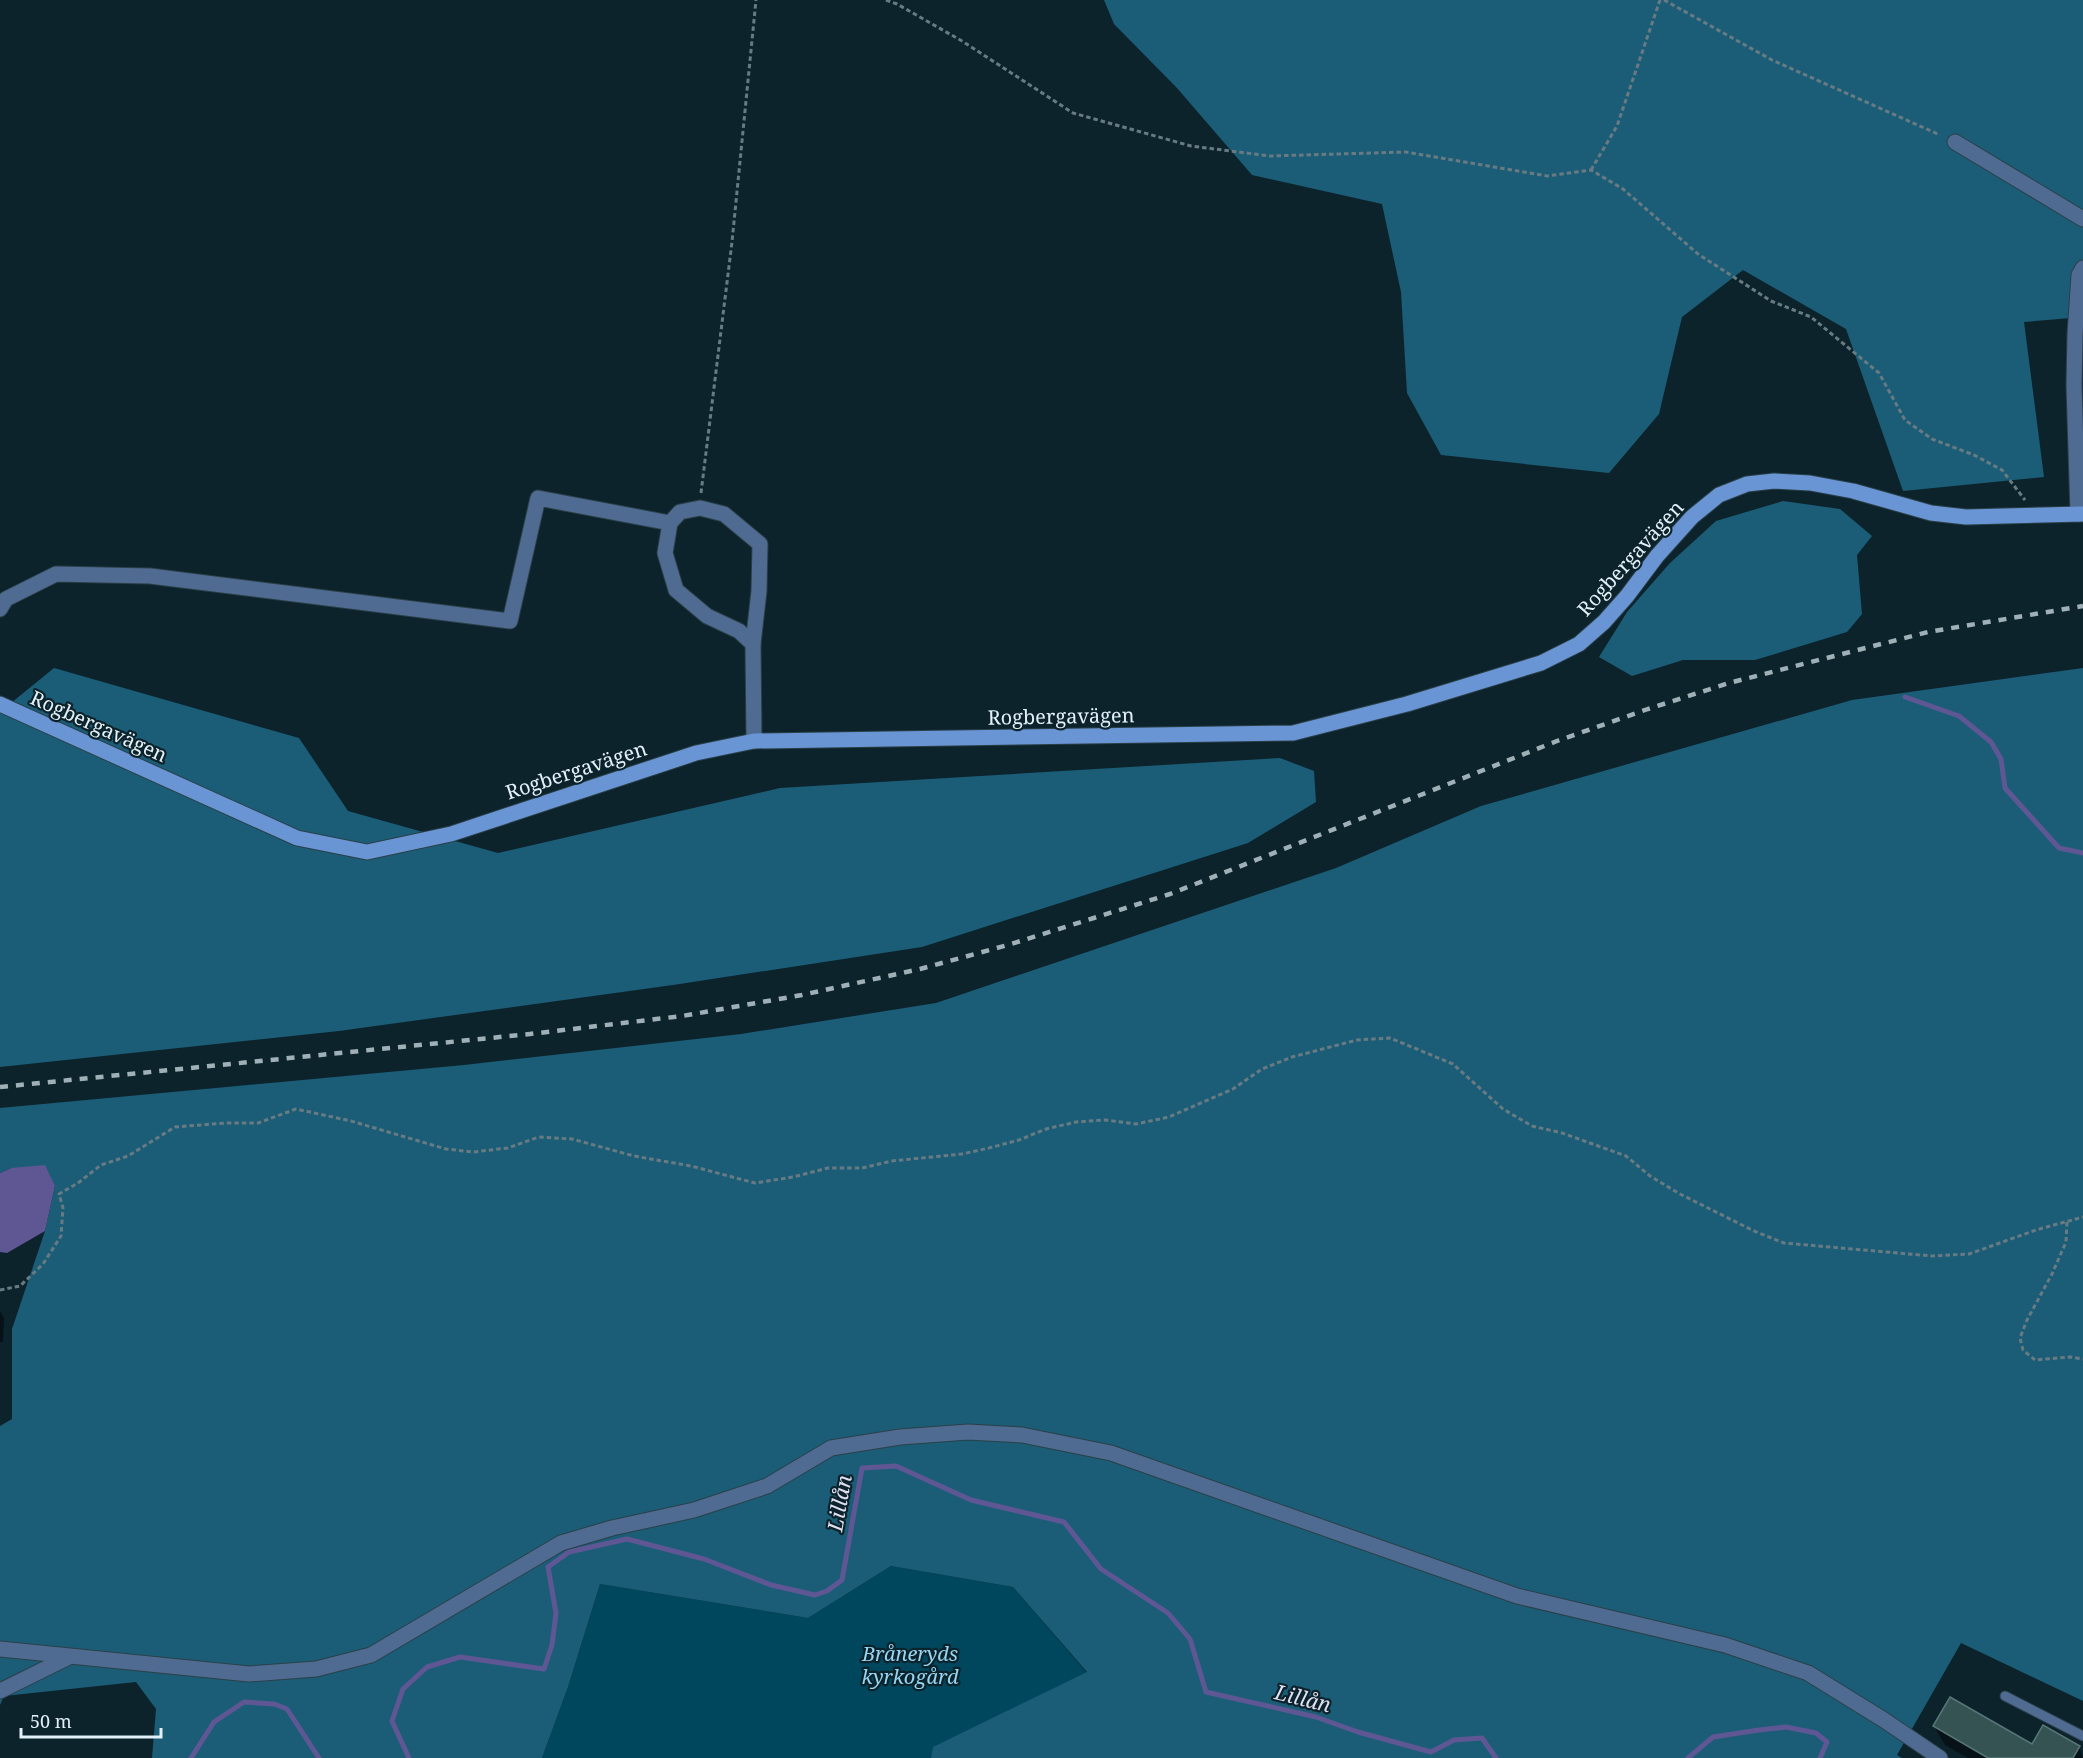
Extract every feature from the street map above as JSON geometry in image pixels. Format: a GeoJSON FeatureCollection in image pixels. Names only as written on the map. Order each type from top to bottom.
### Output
{"type":"FeatureCollection","features":[{"type":"Feature","properties":{"kind":"street"},"geometry":{"type":"LineString","coordinates":[[1955,142],[2083,219]]}},
{"type":"Feature","properties":{"kind":"street"},"geometry":{"type":"LineString","coordinates":[[2081,514],[2074,354],[2079,275],[2083,268]]}},
{"type":"Feature","properties":{"kind":"street","name":"Rogbergavägen"},"geometry":{"type":"LineString","coordinates":[[0,704],[297,838],[367,852],[451,834],[696,753],[754,741],[1293,734],[1407,704],[1541,663],[1579,644],[1628,597],[1657,556],[1692,517],[1719,495],[1747,484],[1774,481],[1810,483],[1853,491],[1931,513],[1966,517],[2081,514]]}},
{"type":"Feature","properties":{"kind":"street"},"geometry":{"type":"LineString","coordinates":[[0,609],[6,599],[56,574],[150,576],[510,621],[538,498],[670,523]]}},
{"type":"Feature","properties":{"kind":"street"},"geometry":{"type":"LineString","coordinates":[[753,644],[739,631],[707,616],[676,590],[665,553],[670,523],[680,512],[700,508],[724,514],[760,544],[759,591],[753,644],[754,741]]}},
{"type":"Feature","properties":{"kind":"street"},"geometry":{"type":"LineString","coordinates":[[0,1649],[249,1674],[316,1669],[371,1655],[561,1543],[612,1528],[694,1510],[767,1485],[831,1448],[922,1435],[968,1432],[1022,1435],[1111,1453],[1517,1596],[1725,1645],[1808,1673],[1940,1758]]}},
{"type":"Feature","properties":{"kind":"street"},"geometry":{"type":"LineString","coordinates":[[0,1691],[69,1657]]}},
{"type":"Feature","properties":{"kind":"lane"},"geometry":{"type":"LineString","coordinates":[[2005,1696],[2083,1736]]}},
{"type":"Feature","properties":{"kind":"path"},"geometry":{"type":"LineString","coordinates":[[700,508],[732,242],[756,0]]}},
{"type":"Feature","properties":{"kind":"path"},"geometry":{"type":"LineString","coordinates":[[886,0],[963,41],[1073,114],[1191,146],[1270,156],[1406,152],[1546,176],[1591,170],[1623,189],[1698,254],[1771,301],[1811,317],[1879,373],[1905,420],[1932,439],[2002,470],[2037,516]]}},
{"type":"Feature","properties":{"kind":"path"},"geometry":{"type":"LineString","coordinates":[[1591,170],[1617,126],[1660,0]]}},
{"type":"Feature","properties":{"kind":"path"},"geometry":{"type":"LineString","coordinates":[[1664,0],[1772,60],[1955,142]]}},
{"type":"Feature","properties":{"kind":"path"},"geometry":{"type":"LineString","coordinates":[[0,1290],[20,1286],[43,1264],[61,1236],[63,1208],[59,1194],[101,1165],[128,1156],[175,1127],[258,1123],[296,1109],[351,1121],[446,1149],[473,1152],[508,1148],[539,1137],[572,1139],[634,1156],[691,1166],[755,1183],[793,1178],[828,1168],[862,1168],[892,1161],[962,1155],[1076,1122],[1106,1120],[1136,1124],[1169,1118],[1233,1089],[1262,1069],[1292,1057],[1357,1040],[1390,1038],[1453,1064],[1503,1109],[1532,1126],[1562,1133],[1626,1156],[1650,1176],[1680,1194],[1754,1231],[1784,1243],[1932,1256],[1969,1254],[2036,1230],[2083,1217]]}},
{"type":"Feature","properties":{"kind":"path"},"geometry":{"type":"LineString","coordinates":[[2067,1222],[2066,1242],[2020,1338],[2023,1350],[2035,1360],[2070,1357],[2083,1359]]}},
{"type":"Feature","properties":{"kind":"green space","name":"Bråneryds kyrkogård"},"geometry":{"type":"Polygon","coordinates":[[[891,1566],[1013,1587],[1087,1673],[1135,1758],[542,1758],[568,1687],[600,1584],[808,1618],[891,1566]]]}},
{"type":"Feature","properties":{"kind":"shaded area"},"geometry":{"type":"Polygon","coordinates":[[[1104,0],[2083,0],[2083,317],[2024,322],[2044,477],[1903,491],[1846,329],[1743,270],[1682,317],[1659,414],[1609,473],[1441,455],[1407,393],[1401,292],[1382,204],[1252,175],[1177,88],[1114,24],[1104,0]]]}},
{"type":"Feature","properties":{"kind":"shaded area"},"geometry":{"type":"Polygon","coordinates":[[[1783,501],[1840,509],[1872,536],[1857,555],[1862,614],[1847,632],[1755,660],[1683,660],[1632,676],[1599,657],[1627,612],[1670,563],[1716,521],[1783,501]]]}},
{"type":"Feature","properties":{"kind":"shaded area"},"geometry":{"type":"Polygon","coordinates":[[[54,668],[299,738],[348,811],[498,853],[780,788],[1280,758],[1314,771],[1316,802],[1248,843],[922,947],[673,985],[339,1031],[0,1067],[0,712],[54,668]]]}},
{"type":"Feature","properties":{"kind":"shaded area"},"geometry":{"type":"Polygon","coordinates":[[[2083,668],[2083,1701],[1961,1643],[1897,1755],[1902,1758],[931,1758],[933,1747],[1087,1672],[1013,1587],[891,1566],[808,1618],[600,1584],[568,1687],[542,1758],[152,1758],[156,1709],[136,1682],[4,1696],[0,1705],[0,1426],[12,1419],[12,1329],[45,1231],[55,1186],[11,1168],[0,1173],[0,1108],[464,1065],[741,1034],[936,1003],[1336,868],[1481,806],[1852,700],[2083,668]]]}},
{"type":"Feature","properties":{"kind":"shaded area"},"geometry":{"type":"Polygon","coordinates":[[[45,1165],[55,1186],[45,1231],[7,1253],[0,1252],[0,1173],[11,1168],[45,1165]]]}},
{"type":"Feature","properties":{"kind":"building"},"geometry":{"type":"Polygon","coordinates":[[[1950,1697],[2032,1744],[2043,1725],[2080,1746],[2073,1758],[1988,1758],[1933,1726],[1950,1697]]]}},
{"type":"Feature","properties":{"kind":"waterway"},"geometry":{"type":"LineString","coordinates":[[1905,697],[1959,716],[1991,742],[2001,759],[2005,788],[2059,848],[2083,853]]}},
{"type":"Feature","properties":{"kind":"waterway","name":"Lillån"},"geometry":{"type":"LineString","coordinates":[[409,1758],[392,1721],[403,1689],[427,1667],[460,1657],[544,1669],[552,1645],[556,1613],[548,1567],[569,1552],[627,1539],[704,1559],[771,1585],[815,1595],[827,1591],[842,1580],[862,1468],[896,1466],[971,1500],[1064,1522],[1101,1569],[1168,1613],[1190,1639],[1206,1692],[1316,1717],[1358,1732],[1431,1752],[1454,1740],[1482,1738],[1496,1758]]}},
{"type":"Feature","properties":{"kind":"waterway","name":"Lillån"},"geometry":{"type":"LineString","coordinates":[[191,1758],[214,1722],[244,1702],[274,1704],[287,1709],[319,1758]]}},
{"type":"Feature","properties":{"kind":"waterway","name":"Lillån"},"geometry":{"type":"LineString","coordinates":[[1688,1758],[1713,1737],[1786,1727],[1816,1733],[1827,1742],[1820,1758]]}},
{"type":"Feature","properties":{"kind":"railway"},"geometry":{"type":"LineString","coordinates":[[0,1087],[530,1034],[682,1016],[802,995],[920,969],[1008,945],[1170,894],[1557,741],[1729,683],[1928,632],[2083,606]]}}]}
